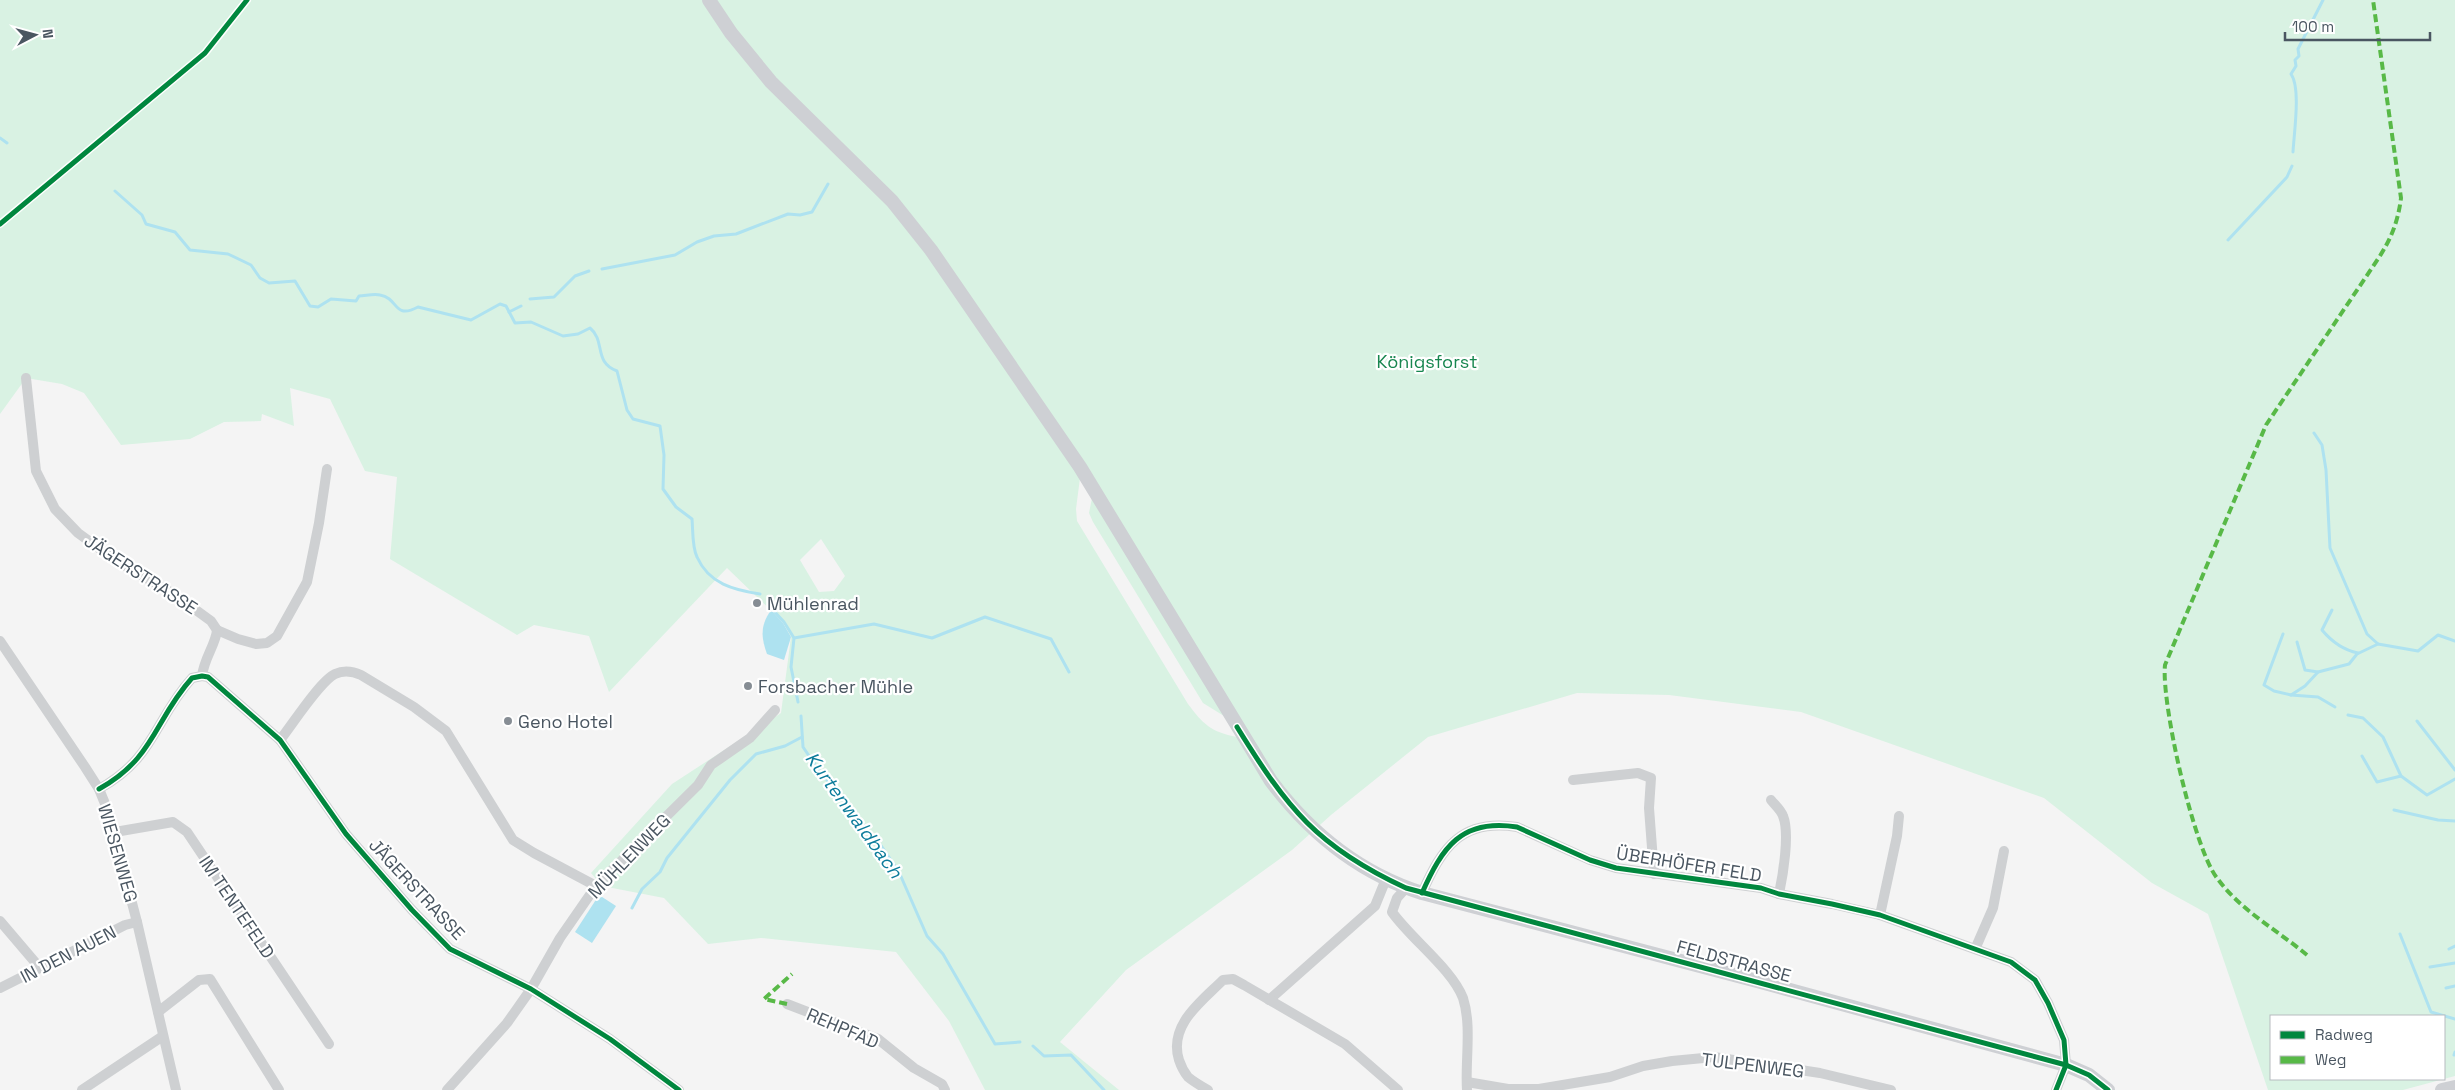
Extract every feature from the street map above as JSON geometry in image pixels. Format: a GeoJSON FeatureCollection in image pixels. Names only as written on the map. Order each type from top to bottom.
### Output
{"type":"FeatureCollection","features":[{"type":"Feature","properties":{"kind":"main road","name":"FELDSTRASSE"},"geometry":{"type":"LineString","coordinates":[[710,0],[731,33],[771,82],[892,201],[925,242],[1076,461],[1271,781],[1302,820],[1352,861],[1386,879],[1422,893],[2066,1065],[2088,1075],[2108,1090]]}},
{"type":"Feature","properties":{"kind":"main road"},"geometry":{"type":"LineString","coordinates":[[2442,1090],[2455,1087]]}},
{"type":"Feature","properties":{"kind":"street","name":"JÄGERSTRASSE"},"geometry":{"type":"LineString","coordinates":[[26,378],[36,471],[55,509],[78,533],[118,562],[174,594],[211,621],[217,630],[256,644],[267,643],[277,636],[307,582],[320,523],[327,469]]}},
{"type":"Feature","properties":{"kind":"street"},"geometry":{"type":"LineString","coordinates":[[99,789],[118,778],[136,761],[145,751],[186,684],[192,678],[202,676],[204,661],[217,630]]}},
{"type":"Feature","properties":{"kind":"street","name":"WIESENWEG"},"geometry":{"type":"LineString","coordinates":[[0,641],[99,789],[115,832],[176,1090]]}},
{"type":"Feature","properties":{"kind":"street"},"geometry":{"type":"LineString","coordinates":[[280,740],[326,680],[341,672],[353,671],[414,707],[446,731],[514,840],[534,854],[596,886]]}},
{"type":"Feature","properties":{"kind":"street","name":"JÄGERSTRASSE"},"geometry":{"type":"LineString","coordinates":[[202,676],[214,681],[280,740],[346,834],[412,910],[450,949],[531,989],[610,1039],[679,1090]]}},
{"type":"Feature","properties":{"kind":"street","name":"MÜHLENWEG"},"geometry":{"type":"LineString","coordinates":[[447,1090],[507,1023],[531,989],[560,938],[596,886],[693,790],[711,765],[750,738],[775,710]]}},
{"type":"Feature","properties":{"kind":"street"},"geometry":{"type":"LineString","coordinates":[[1573,780],[1638,773],[1651,778],[1648,808],[1654,874]]}},
{"type":"Feature","properties":{"kind":"street"},"geometry":{"type":"LineString","coordinates":[[1771,800],[1783,816],[1785,836],[1785,866],[1779,894]]}},
{"type":"Feature","properties":{"kind":"street"},"geometry":{"type":"LineString","coordinates":[[1880,916],[1897,836],[1899,816]]}},
{"type":"Feature","properties":{"kind":"street","name":"IM TENTEFELD"},"geometry":{"type":"LineString","coordinates":[[115,832],[173,822],[183,828],[329,1044]]}},
{"type":"Feature","properties":{"kind":"street","name":"ÜBERHÖFER FELD"},"geometry":{"type":"LineString","coordinates":[[1422,893],[1435,864],[1451,843],[1472,830],[1493,825],[1517,827],[1590,860],[1616,868],[1761,888],[1779,894],[1880,916],[1976,947],[2011,962],[2035,980],[2048,1003],[2064,1040],[2066,1065]]}},
{"type":"Feature","properties":{"kind":"street"},"geometry":{"type":"LineString","coordinates":[[1976,947],[1993,908],[2004,851]]}},
{"type":"Feature","properties":{"kind":"street"},"geometry":{"type":"LineString","coordinates":[[1269,1000],[1375,906],[1386,879]]}},
{"type":"Feature","properties":{"kind":"street"},"geometry":{"type":"LineString","coordinates":[[1392,912],[1397,898],[1406,888]]}},
{"type":"Feature","properties":{"kind":"street"},"geometry":{"type":"LineString","coordinates":[[1375,906],[1382,906],[1392,912],[1450,978],[1461,994],[1466,1013],[1467,1086]]}},
{"type":"Feature","properties":{"kind":"street"},"geometry":{"type":"LineString","coordinates":[[0,921],[40,968]]}},
{"type":"Feature","properties":{"kind":"street","name":"IN DEN AUEN"},"geometry":{"type":"LineString","coordinates":[[0,988],[125,925],[137,922]]}},
{"type":"Feature","properties":{"kind":"street"},"geometry":{"type":"LineString","coordinates":[[158,1012],[199,980],[210,979],[280,1090]]}},
{"type":"Feature","properties":{"kind":"street"},"geometry":{"type":"LineString","coordinates":[[1208,1090],[1188,1076],[1182,1067],[1178,1056],[1177,1039],[1183,1023],[1223,980],[1228,979],[1238,982],[1344,1044],[1398,1090]]}},
{"type":"Feature","properties":{"kind":"street","name":"REHPFAD"},"geometry":{"type":"LineString","coordinates":[[787,1004],[878,1039],[914,1068],[942,1084],[945,1090]]}},
{"type":"Feature","properties":{"kind":"street"},"geometry":{"type":"LineString","coordinates":[[82,1090],[163,1036]]}},
{"type":"Feature","properties":{"kind":"street","name":"TULPENWEG"},"geometry":{"type":"LineString","coordinates":[[1467,1086],[1508,1089],[1539,1088],[1610,1077],[1643,1066],[1714,1057],[1820,1073],[1891,1090]]}},
{"type":"Feature","properties":{"kind":"street"},"geometry":{"type":"LineString","coordinates":[[2056,1090],[2066,1065]]}},
{"type":"Feature","properties":{"kind":"green space","name":"Königsforst"},"geometry":{"type":"Polygon","coordinates":[[[0,0],[2455,0],[2455,1076],[2445,1079],[2445,1015],[2270,1015],[2270,1080],[2440,1080],[2403,1090],[2268,1090],[2208,914],[2152,883],[2044,798],[1801,712],[1669,695],[1577,693],[1428,737],[1331,815],[1292,850],[1126,970],[1060,1042],[1119,1090],[985,1090],[949,1021],[896,952],[761,938],[708,944],[664,898],[602,886],[591,873],[672,784],[781,713],[791,637],[783,622],[727,568],[609,692],[589,636],[534,625],[517,635],[390,559],[397,477],[365,471],[330,399],[290,388],[294,426],[262,414],[261,421],[224,422],[190,439],[121,445],[84,393],[62,384],[26,378],[0,414],[0,0]],[[1080,478],[1076,509],[1077,521],[1188,704],[1208,726],[1220,733],[1237,737],[1224,716],[1203,703],[1093,522],[1089,513],[1092,498],[1080,478]],[[821,539],[800,560],[819,592],[834,591],[845,576],[821,539]]]}},
{"type":"Feature","properties":{"kind":"water"},"geometry":{"type":"Polygon","coordinates":[[[771,610],[783,623],[791,637],[784,660],[767,654],[765,648],[763,626],[771,610]]]}},
{"type":"Feature","properties":{"kind":"water"},"geometry":{"type":"Polygon","coordinates":[[[599,895],[616,906],[592,943],[575,932],[599,895]]]}},
{"type":"Feature","properties":{"kind":"waterway"},"geometry":{"type":"LineString","coordinates":[[2293,152],[2296,89],[2291,74],[2296,66],[2295,60],[2299,56],[2298,49],[2323,0]]}},
{"type":"Feature","properties":{"kind":"waterway","name":"Kurtenwaldbach"},"geometry":{"type":"LineString","coordinates":[[0,138],[7,143]]}},
{"type":"Feature","properties":{"kind":"waterway"},"geometry":{"type":"LineString","coordinates":[[2228,240],[2287,177],[2292,166]]}},
{"type":"Feature","properties":{"kind":"waterway"},"geometry":{"type":"LineString","coordinates":[[602,269],[675,255],[697,242],[714,236],[736,234],[788,214],[800,215],[812,212],[828,184]]}},
{"type":"Feature","properties":{"kind":"waterway","name":"Kurtenwaldbach"},"geometry":{"type":"LineString","coordinates":[[115,191],[142,215],[146,224],[175,232],[190,250],[228,254],[251,265],[260,278],[269,283],[295,281],[310,306],[318,307],[331,299],[356,301],[359,296],[378,294],[386,297],[400,310],[404,311],[418,307],[471,320],[500,304],[506,306],[515,323],[531,322],[563,336],[578,334],[590,328],[598,339],[605,362],[617,371],[627,410],[633,419],[660,426],[664,455],[663,489],[676,507],[692,519],[694,548],[702,566],[708,574],[723,584],[732,588],[760,594]]}},
{"type":"Feature","properties":{"kind":"waterway"},"geometry":{"type":"LineString","coordinates":[[530,299],[554,297],[575,276],[589,271]]}},
{"type":"Feature","properties":{"kind":"waterway"},"geometry":{"type":"LineString","coordinates":[[509,312],[521,306]]}},
{"type":"Feature","properties":{"kind":"waterway"},"geometry":{"type":"LineString","coordinates":[[2314,433],[2322,445],[2326,470],[2330,548],[2367,634],[2378,644],[2418,651],[2438,635],[2455,641]]}},
{"type":"Feature","properties":{"kind":"waterway","name":"Kurtenwaldbach"},"geometry":{"type":"LineString","coordinates":[[772,609],[784,622],[794,638],[791,667],[798,702]]}},
{"type":"Feature","properties":{"kind":"waterway"},"geometry":{"type":"LineString","coordinates":[[2332,610],[2322,630],[2338,645],[2358,653]]}},
{"type":"Feature","properties":{"kind":"waterway"},"geometry":{"type":"LineString","coordinates":[[794,638],[874,624],[932,638],[985,617],[1051,639],[1069,672]]}},
{"type":"Feature","properties":{"kind":"waterway"},"geometry":{"type":"LineString","coordinates":[[2283,634],[2264,685],[2274,691],[2291,695],[2305,686],[2318,672],[2349,664],[2357,654],[2378,644]]}},
{"type":"Feature","properties":{"kind":"waterway"},"geometry":{"type":"LineString","coordinates":[[2297,642],[2305,670],[2318,672]]}},
{"type":"Feature","properties":{"kind":"waterway"},"geometry":{"type":"LineString","coordinates":[[2291,695],[2318,697],[2335,707]]}},
{"type":"Feature","properties":{"kind":"waterway"},"geometry":{"type":"LineString","coordinates":[[2348,715],[2363,718],[2383,737],[2401,776],[2427,795],[2455,779]]}},
{"type":"Feature","properties":{"kind":"waterway","name":"Kurtenwaldbach"},"geometry":{"type":"LineString","coordinates":[[801,716],[803,747],[818,769],[882,847],[899,872],[927,936],[943,954],[995,1044],[1020,1042]]}},
{"type":"Feature","properties":{"kind":"waterway"},"geometry":{"type":"LineString","coordinates":[[2417,721],[2455,770]]}},
{"type":"Feature","properties":{"kind":"waterway"},"geometry":{"type":"LineString","coordinates":[[632,908],[642,889],[660,872],[667,858],[730,780],[756,754],[785,746],[802,737]]}},
{"type":"Feature","properties":{"kind":"waterway"},"geometry":{"type":"LineString","coordinates":[[2362,756],[2377,782],[2401,776]]}},
{"type":"Feature","properties":{"kind":"waterway"},"geometry":{"type":"LineString","coordinates":[[2394,810],[2438,820],[2455,821]]}},
{"type":"Feature","properties":{"kind":"waterway"},"geometry":{"type":"LineString","coordinates":[[2400,934],[2431,1012],[2441,1015]]}},
{"type":"Feature","properties":{"kind":"waterway"},"geometry":{"type":"LineString","coordinates":[[2449,949],[2455,946]]}},
{"type":"Feature","properties":{"kind":"waterway"},"geometry":{"type":"LineString","coordinates":[[2430,967],[2455,963]]}},
{"type":"Feature","properties":{"kind":"waterway"},"geometry":{"type":"LineString","coordinates":[[2446,988],[2455,986]]}},
{"type":"Feature","properties":{"kind":"waterway"},"geometry":{"type":"LineString","coordinates":[[2445,1016],[2455,1019]]}},
{"type":"Feature","properties":{"kind":"waterway","name":"Kurtenwaldbach"},"geometry":{"type":"LineString","coordinates":[[1033,1046],[1044,1056],[1071,1055],[1104,1090]]}},
{"type":"Feature","properties":{"kind":"marked path"},"geometry":{"type":"LineString","coordinates":[[2307,955],[2237,900],[2217,878],[2208,862],[2189,808],[2181,775],[2168,710],[2165,665],[2266,425],[2378,259],[2396,223],[2401,198],[2373,0]]}},
{"type":"Feature","properties":{"kind":"marked path"},"geometry":{"type":"LineString","coordinates":[[787,1004],[764,999],[792,974]]}},
{"type":"Feature","properties":{"kind":"cycle path"},"geometry":{"type":"LineString","coordinates":[[0,224],[205,53],[247,0]]}},
{"type":"Feature","properties":{"kind":"cycle path"},"geometry":{"type":"LineString","coordinates":[[99,789],[118,777],[143,751],[179,694],[192,678],[208,677],[280,740],[346,834],[412,910],[450,949],[531,989],[610,1039],[679,1090]]}},
{"type":"Feature","properties":{"kind":"cycle path"},"geometry":{"type":"LineString","coordinates":[[1237,727],[1272,781],[1307,822],[1349,857],[1375,873],[1406,888],[2066,1065],[2089,1075],[2108,1090]]}},
{"type":"Feature","properties":{"kind":"cycle path"},"geometry":{"type":"LineString","coordinates":[[1422,893],[1437,862],[1456,840],[1468,832],[1481,827],[1498,825],[1517,827],[1590,860],[1616,868],[1761,888],[1779,894],[1880,915],[2011,962],[2035,980],[2048,1003],[2064,1040],[2066,1065],[2056,1090]]}},
{"type":"Feature","properties":{"kind":"place","name":"Mühlenrad"},"geometry":{"type":"Point","coordinates":[757,603]}},
{"type":"Feature","properties":{"kind":"place","name":"Forsbacher Mühle"},"geometry":{"type":"Point","coordinates":[748,686]}},
{"type":"Feature","properties":{"kind":"place","name":"Geno Hotel"},"geometry":{"type":"Point","coordinates":[508,721]}}]}
